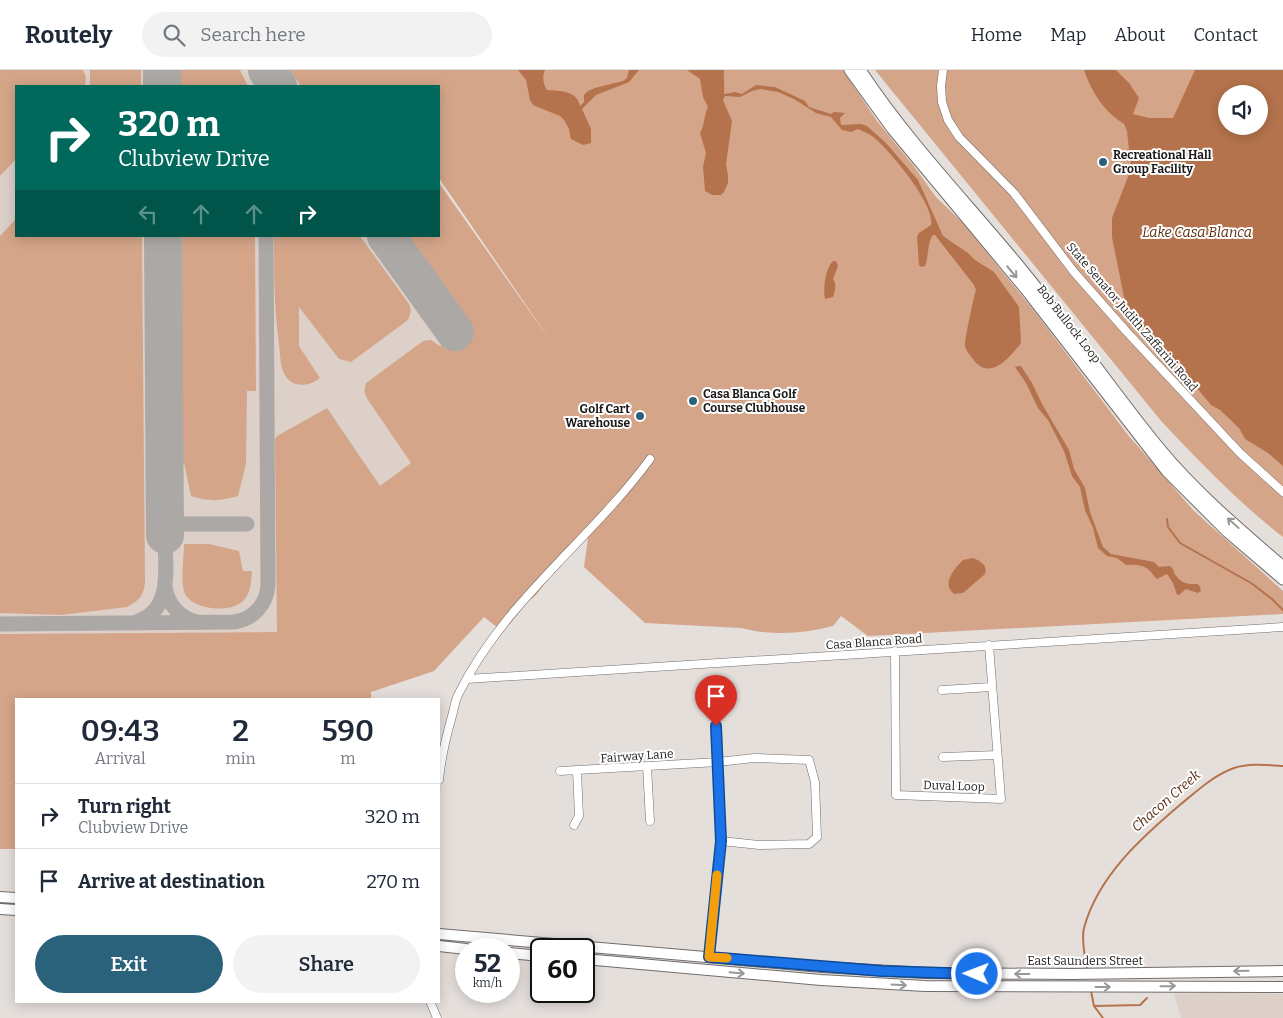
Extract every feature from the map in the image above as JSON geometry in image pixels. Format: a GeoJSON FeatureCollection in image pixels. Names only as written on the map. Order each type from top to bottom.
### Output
{"type":"FeatureCollection","features":[{"type":"Feature","properties":{"kind":"highway","name":"Bob Bullock Loop"},"geometry":{"type":"LineString","coordinates":[[850,70],[892,128],[1025,288],[1168,472],[1227,531],[1283,579]]}},
{"type":"Feature","properties":{"kind":"highway","name":"Bob Bullock Loop"},"geometry":{"type":"LineString","coordinates":[[860,70],[894,117],[1053,309],[1158,447],[1203,496],[1283,567]]}},
{"type":"Feature","properties":{"kind":"main road"},"geometry":{"type":"LineString","coordinates":[[0,897],[15,898]]}},
{"type":"Feature","properties":{"kind":"main road"},"geometry":{"type":"LineString","coordinates":[[0,903],[15,904]]}},
{"type":"Feature","properties":{"kind":"main road"},"geometry":{"type":"LineString","coordinates":[[0,909],[15,910]]}},
{"type":"Feature","properties":{"kind":"main road","name":"East Saunders Street"},"geometry":{"type":"LineString","coordinates":[[440,934],[917,973],[1071,974],[1283,971]]}},
{"type":"Feature","properties":{"kind":"main road"},"geometry":{"type":"LineString","coordinates":[[440,946],[455,948]]}},
{"type":"Feature","properties":{"kind":"main road"},"geometry":{"type":"LineString","coordinates":[[595,953],[618,954],[626,950]]}},
{"type":"Feature","properties":{"kind":"main road"},"geometry":{"type":"LineString","coordinates":[[623,963],[643,959],[705,963],[708,962],[709,957]]}},
{"type":"Feature","properties":{"kind":"main road","name":"East Saunders Street"},"geometry":{"type":"LineString","coordinates":[[595,960],[880,984],[952,987],[1283,987]]}},
{"type":"Feature","properties":{"kind":"main road"},"geometry":{"type":"LineString","coordinates":[[1200,972],[1200,986]]}},
{"type":"Feature","properties":{"kind":"street","name":"State Senator Judith Zaffarini Road"},"geometry":{"type":"LineString","coordinates":[[943,70],[942,102],[948,120],[960,137],[1014,193],[1074,272],[1126,331],[1233,446],[1283,492]]}},
{"type":"Feature","properties":{"kind":"street"},"geometry":{"type":"LineString","coordinates":[[440,764],[457,696],[491,638],[519,603],[619,498],[650,459]]}},
{"type":"Feature","properties":{"kind":"street","name":"Casa Blanca Road"},"geometry":{"type":"LineString","coordinates":[[467,679],[1283,627]]}},
{"type":"Feature","properties":{"kind":"street","name":"Duval Loop"},"geometry":{"type":"LineString","coordinates":[[895,651],[896,795],[1001,799],[989,646]]}},
{"type":"Feature","properties":{"kind":"street"},"geometry":{"type":"LineString","coordinates":[[942,690],[992,687]]}},
{"type":"Feature","properties":{"kind":"street"},"geometry":{"type":"LineString","coordinates":[[709,957],[721,841],[716,726]]}},
{"type":"Feature","properties":{"kind":"street"},"geometry":{"type":"LineString","coordinates":[[943,757],[997,755]]}},
{"type":"Feature","properties":{"kind":"street","name":"Fairway Lane"},"geometry":{"type":"LineString","coordinates":[[560,772],[754,758],[810,760],[814,782],[817,837],[809,844],[759,846],[721,841]]}},
{"type":"Feature","properties":{"kind":"street"},"geometry":{"type":"LineString","coordinates":[[647,766],[650,821]]}},
{"type":"Feature","properties":{"kind":"street"},"geometry":{"type":"LineString","coordinates":[[574,825],[578,816],[577,771]]}},
{"type":"Feature","properties":{"kind":"street"},"geometry":{"type":"LineString","coordinates":[[431,1003],[437,1018]]}},
{"type":"Feature","properties":{"kind":"shaded area"},"geometry":{"type":"Polygon","coordinates":[[[0,70],[385,70],[382,85],[15,85],[15,237],[440,237],[440,184],[584,390],[595,409],[434,671],[371,692],[371,698],[15,698],[15,849],[0,849],[0,70]]]}},
{"type":"Feature","properties":{"kind":"shaded area"},"geometry":{"type":"Polygon","coordinates":[[[0,70],[83,70],[86,77],[85,85],[15,85],[15,160],[0,176],[0,70]]]}},
{"type":"Feature","properties":{"kind":"shaded area"},"geometry":{"type":"Polygon","coordinates":[[[90,70],[141,70],[141,85],[90,85],[90,70]]]}},
{"type":"Feature","properties":{"kind":"shaded area"},"geometry":{"type":"Polygon","coordinates":[[[179,70],[240,70],[248,85],[179,85],[179,70]]]}},
{"type":"Feature","properties":{"kind":"shaded area"},"geometry":{"type":"Polygon","coordinates":[[[290,70],[843,70],[877,121],[936,197],[963,223],[1035,312],[1128,435],[1194,511],[1283,591],[1283,614],[868,636],[841,616],[833,626],[787,633],[753,631],[741,628],[645,623],[584,567],[588,538],[563,561],[503,632],[484,617],[434,671],[371,692],[371,698],[15,698],[15,849],[0,849],[0,634],[277,632],[275,439],[277,436],[327,408],[380,486],[411,463],[368,400],[365,388],[366,383],[423,341],[431,340],[440,346],[471,323],[409,237],[440,237],[440,184],[554,346],[440,179],[440,85],[300,85],[290,70]]]}},
{"type":"Feature","properties":{"kind":"shaded area"},"geometry":{"type":"Polygon","coordinates":[[[875,70],[1283,70],[1283,537],[1235,496],[1162,422],[875,70]]]}},
{"type":"Feature","properties":{"kind":"shaded area"},"geometry":{"type":"Polygon","coordinates":[[[15,220],[15,237],[142,237],[145,583],[140,598],[127,607],[61,615],[0,613],[0,236],[15,220]]]}},
{"type":"Feature","properties":{"kind":"shaded area"},"geometry":{"type":"Polygon","coordinates":[[[181,237],[255,237],[256,391],[247,391],[246,464],[238,496],[209,500],[191,496],[183,463],[181,237]]]}},
{"type":"Feature","properties":{"kind":"shaded area"},"geometry":{"type":"Polygon","coordinates":[[[274,237],[361,237],[409,304],[411,311],[408,320],[351,362],[339,359],[299,307],[299,346],[320,378],[310,384],[299,385],[286,377],[281,365],[274,277],[274,237]]]}},
{"type":"Feature","properties":{"kind":"shaded area"},"geometry":{"type":"Polygon","coordinates":[[[184,544],[209,544],[239,551],[243,571],[252,571],[251,583],[244,600],[231,607],[213,608],[196,604],[189,599],[185,594],[183,583],[184,544]]]}},
{"type":"Feature","properties":{"kind":"shaded area"},"geometry":{"type":"Polygon","coordinates":[[[1174,994],[1283,994],[1283,1018],[1181,1018],[1174,994]]]}},
{"type":"Feature","properties":{"kind":"water"},"geometry":{"type":"Polygon","coordinates":[[[518,70],[545,70],[543,80],[547,90],[572,94],[580,106],[584,102],[584,95],[588,91],[623,81],[627,78],[629,70],[639,70],[629,82],[596,95],[582,109],[591,129],[591,143],[583,145],[571,139],[569,129],[560,116],[533,105],[530,100],[526,80],[518,70]]]}},
{"type":"Feature","properties":{"kind":"water"},"geometry":{"type":"Polygon","coordinates":[[[687,70],[724,70],[724,94],[735,92],[742,94],[756,85],[775,87],[805,101],[809,107],[831,114],[834,112],[845,113],[840,118],[841,125],[861,124],[867,126],[886,143],[918,180],[943,236],[994,272],[1019,307],[1021,343],[1012,354],[1000,365],[986,368],[980,366],[967,352],[965,343],[976,290],[974,285],[935,235],[933,235],[930,242],[925,266],[921,267],[919,265],[917,237],[919,233],[931,225],[931,216],[919,191],[899,164],[869,134],[858,129],[851,132],[842,130],[831,117],[816,113],[794,99],[778,92],[760,89],[740,97],[725,96],[723,100],[732,121],[726,164],[728,183],[721,195],[712,195],[705,191],[703,167],[706,153],[700,133],[708,107],[703,97],[700,79],[687,70]]]}},
{"type":"Feature","properties":{"kind":"water","name":"Lake Casa Blanca"},"geometry":{"type":"Polygon","coordinates":[[[1084,70],[1116,70],[1129,83],[1139,98],[1133,114],[1149,118],[1173,118],[1195,70],[1283,70],[1283,466],[1268,453],[1245,439],[1239,428],[1220,410],[1211,405],[1173,359],[1136,320],[1125,302],[1112,237],[1112,218],[1131,169],[1127,131],[1124,124],[1104,107],[1094,93],[1084,70]]]}},
{"type":"Feature","properties":{"kind":"water"},"geometry":{"type":"Polygon","coordinates":[[[836,261],[838,266],[833,279],[835,290],[833,297],[825,299],[825,279],[830,264],[836,261]]]}},
{"type":"Feature","properties":{"kind":"water"},"geometry":{"type":"Polygon","coordinates":[[[1021,366],[1032,383],[1069,450],[1074,469],[1085,488],[1090,512],[1103,547],[1111,554],[1154,562],[1159,567],[1170,566],[1181,581],[1198,584],[1201,591],[1198,593],[1186,589],[1177,595],[1173,583],[1167,574],[1157,579],[1143,566],[1126,565],[1117,558],[1107,556],[1098,548],[1093,528],[1085,510],[1080,487],[1072,476],[1064,451],[1048,420],[1038,408],[1026,383],[1015,367],[1021,366]]]}},
{"type":"Feature","properties":{"kind":"water"},"geometry":{"type":"Polygon","coordinates":[[[973,558],[984,566],[985,574],[963,593],[954,594],[949,586],[950,577],[963,560],[973,558]]]}},
{"type":"Feature","properties":{"kind":"waterway","name":"Chacon Creek"},"geometry":{"type":"LineString","coordinates":[[1167,519],[1168,527],[1180,543],[1251,583],[1283,610]]}},
{"type":"Feature","properties":{"kind":"waterway","name":"Chacon Creek"},"geometry":{"type":"LineString","coordinates":[[1087,969],[1083,933],[1091,909],[1111,875],[1137,844],[1181,804],[1220,775],[1234,768],[1246,765],[1283,766]]}},
{"type":"Feature","properties":{"kind":"waterway","name":"Chacon Creek"},"geometry":{"type":"LineString","coordinates":[[1091,991],[1094,1006],[1103,1018]]}},
{"type":"Feature","properties":{"kind":"waterway"},"geometry":{"type":"LineString","coordinates":[[1094,1006],[1140,1005],[1147,998]]}},
{"type":"Feature","properties":{"kind":"taxiway"},"geometry":{"type":"LineString","coordinates":[[258,70],[262,85]]}},
{"type":"Feature","properties":{"kind":"taxiway"},"geometry":{"type":"LineString","coordinates":[[271,70],[278,85]]}},
{"type":"Feature","properties":{"kind":"taxiway"},"geometry":{"type":"LineString","coordinates":[[0,624],[234,622],[248,618],[262,604],[268,584],[266,237]]}},
{"type":"Feature","properties":{"kind":"taxiway"},"geometry":{"type":"LineString","coordinates":[[165,524],[247,524]]}},
{"type":"Feature","properties":{"kind":"taxiway"},"geometry":{"type":"LineString","coordinates":[[136,622],[148,616],[157,608],[162,598],[166,573],[165,535]]}},
{"type":"Feature","properties":{"kind":"taxiway"},"geometry":{"type":"LineString","coordinates":[[165,587],[166,593],[175,609],[184,617],[196,622]]}},
{"type":"Feature","properties":{"kind":"runway"},"geometry":{"type":"LineString","coordinates":[[162,70],[162,85]]}},
{"type":"Feature","properties":{"kind":"runway"},"geometry":{"type":"LineString","coordinates":[[267,70],[277,85]]}},
{"type":"Feature","properties":{"kind":"runway"},"geometry":{"type":"LineString","coordinates":[[163,237],[165,535]]}},
{"type":"Feature","properties":{"kind":"runway"},"geometry":{"type":"LineString","coordinates":[[387,237],[455,332]]}},
{"type":"Feature","properties":{"kind":"slow traffic"},"geometry":{"type":"LineString","coordinates":[[717,875],[709,957],[727,958]]}},
{"type":"Feature","properties":{"kind":"place","name":"Recreational Hall Group Facility"},"geometry":{"type":"Point","coordinates":[1103,162]}},
{"type":"Feature","properties":{"kind":"place","name":"Casa Blanca Golf Course Clubhouse"},"geometry":{"type":"Point","coordinates":[693,401]}},
{"type":"Feature","properties":{"kind":"place","name":"Golf Cart Warehouse"},"geometry":{"type":"Point","coordinates":[640,416]}},
{"type":"Feature","properties":{"kind":"route"},"geometry":{"type":"LineString","coordinates":[[716,726],[721,841],[709,957],[882,971],[977,974]]}}]}
